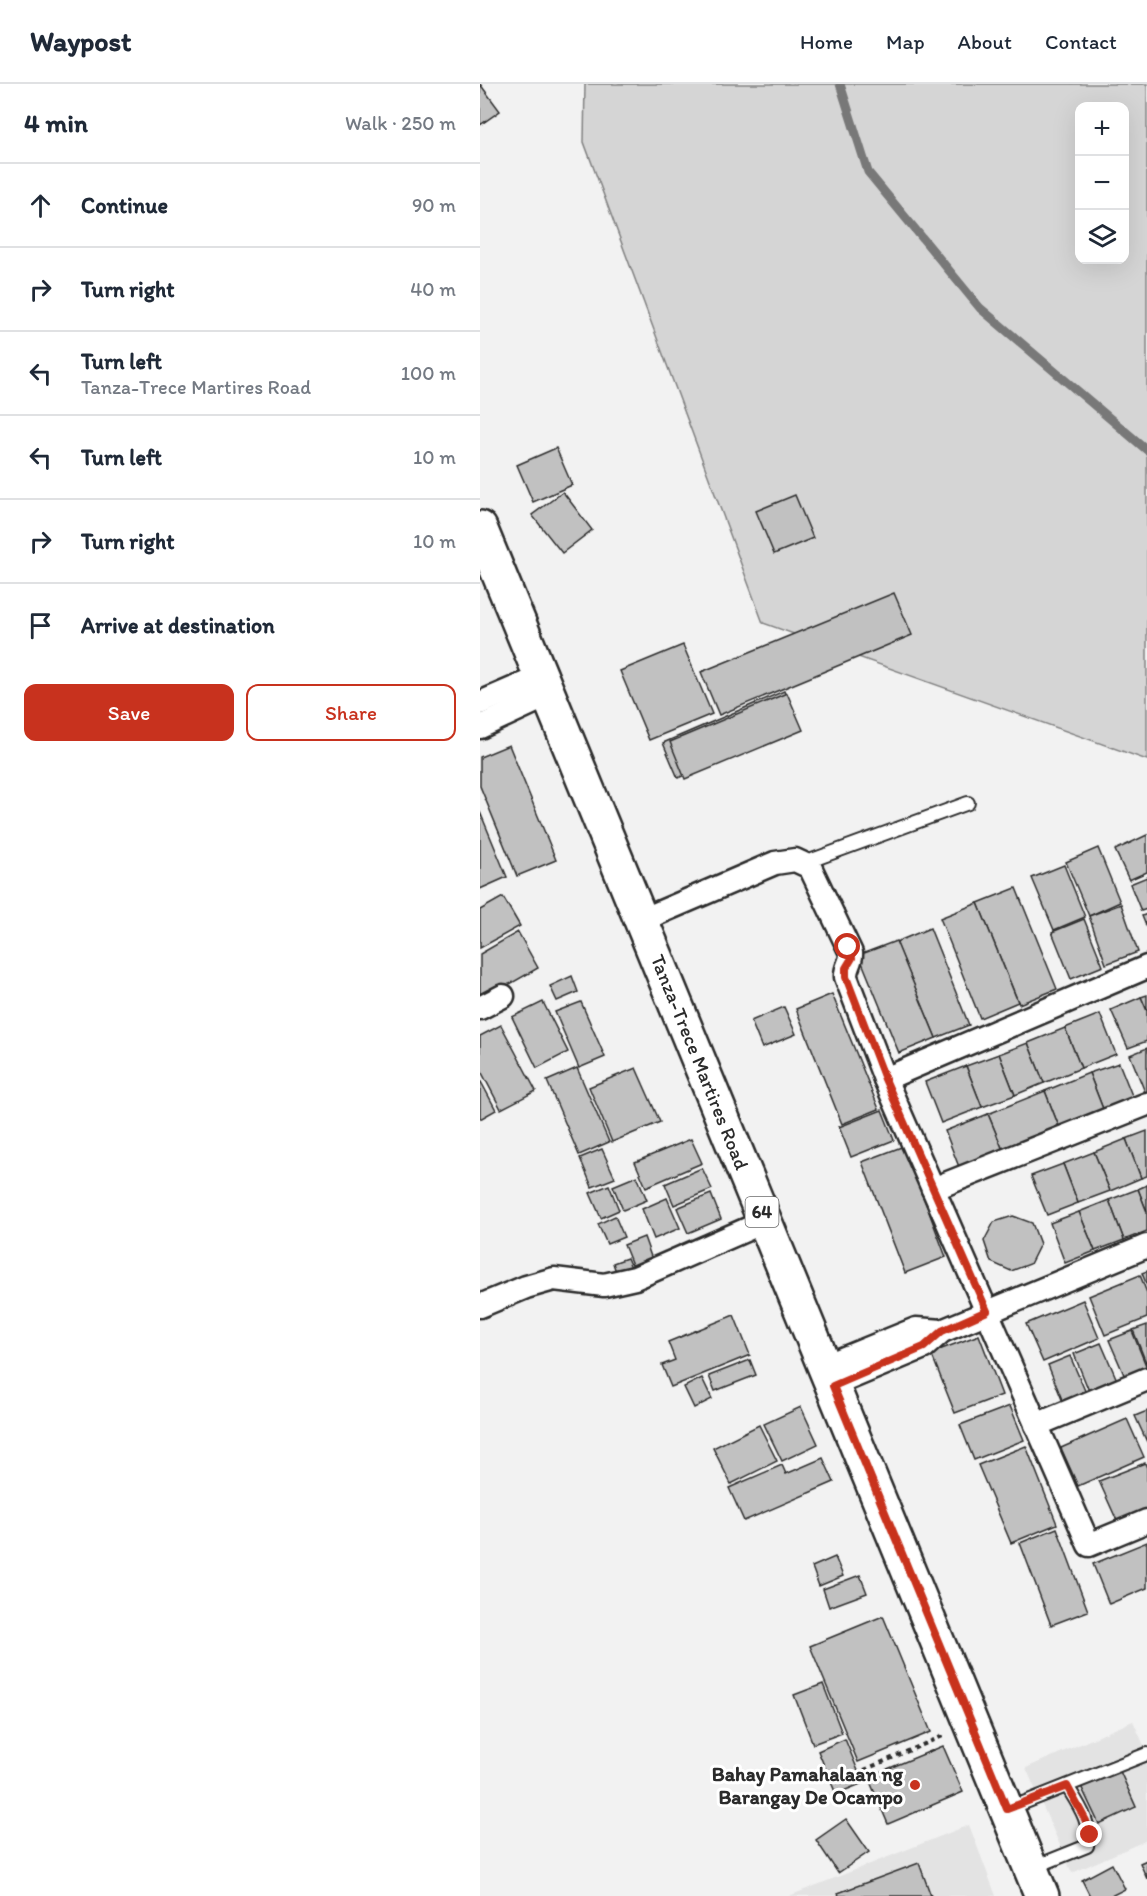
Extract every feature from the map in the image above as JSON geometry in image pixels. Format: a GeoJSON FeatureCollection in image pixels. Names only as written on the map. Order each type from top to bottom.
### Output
{"type":"FeatureCollection","features":[{"type":"Feature","properties":{"kind":"main road","name":"Tanza-Trece Martires Road"},"geometry":{"type":"LineString","coordinates":[[480,528],[1037,1882]]}},
{"type":"Feature","properties":{"kind":"street"},"geometry":{"type":"LineString","coordinates":[[480,704],[546,685]]}},
{"type":"Feature","properties":{"kind":"street"},"geometry":{"type":"LineString","coordinates":[[480,727],[546,685]]}},
{"type":"Feature","properties":{"kind":"street"},"geometry":{"type":"LineString","coordinates":[[642,920],[775,863],[795,860],[810,867],[851,953],[852,958],[846,968],[846,977],[885,1079],[1089,1545],[1147,1521]]}},
{"type":"Feature","properties":{"kind":"street"},"geometry":{"type":"LineString","coordinates":[[885,1079],[1147,967]]}},
{"type":"Feature","properties":{"kind":"street"},"geometry":{"type":"LineString","coordinates":[[480,1008],[503,996]]}},
{"type":"Feature","properties":{"kind":"street"},"geometry":{"type":"LineString","coordinates":[[933,1189],[1147,1104]]}},
{"type":"Feature","properties":{"kind":"street"},"geometry":{"type":"LineString","coordinates":[[480,1306],[526,1287],[554,1279],[604,1285],[635,1278],[766,1221]]}},
{"type":"Feature","properties":{"kind":"street"},"geometry":{"type":"LineString","coordinates":[[829,1376],[924,1347],[942,1331],[1147,1246]]}},
{"type":"Feature","properties":{"kind":"street"},"geometry":{"type":"LineString","coordinates":[[1036,1425],[1147,1379]]}},
{"type":"Feature","properties":{"kind":"lane"},"geometry":{"type":"LineString","coordinates":[[804,863],[968,803]]}},
{"type":"Feature","properties":{"kind":"lane"},"geometry":{"type":"LineString","coordinates":[[1007,1809],[1147,1754]]}},
{"type":"Feature","properties":{"kind":"lane"},"geometry":{"type":"LineString","coordinates":[[1037,1882],[1087,1846],[1090,1835],[1086,1821],[1067,1786]]}},
{"type":"Feature","properties":{"kind":"path"},"geometry":{"type":"LineString","coordinates":[[864,1770],[972,1724]]}},
{"type":"Feature","properties":{"kind":"shaded area"},"geometry":{"type":"Polygon","coordinates":[[[585,84],[1147,84],[1147,760],[763,623],[584,142],[585,84]]]}},
{"type":"Feature","properties":{"kind":"shaded area"},"geometry":{"type":"Polygon","coordinates":[[[1133,1721],[1147,1752],[1147,1840],[1072,1873],[1026,1768],[1133,1721]]]}},
{"type":"Feature","properties":{"kind":"shaded area"},"geometry":{"type":"Polygon","coordinates":[[[969,1825],[996,1896],[789,1896],[969,1825]]]}},
{"type":"Feature","properties":{"kind":"building"},"geometry":{"type":"Polygon","coordinates":[[[480,84],[500,111],[480,125],[480,84]]]}},
{"type":"Feature","properties":{"kind":"building"},"geometry":{"type":"Polygon","coordinates":[[[556,448],[572,485],[533,502],[517,465],[556,448]]]}},
{"type":"Feature","properties":{"kind":"building"},"geometry":{"type":"Polygon","coordinates":[[[563,492],[592,530],[562,553],[532,515],[563,492]]]}},
{"type":"Feature","properties":{"kind":"building"},"geometry":{"type":"Polygon","coordinates":[[[795,495],[813,538],[774,554],[756,511],[795,495]]]}},
{"type":"Feature","properties":{"kind":"building"},"geometry":{"type":"Polygon","coordinates":[[[894,593],[912,635],[719,715],[701,672],[894,593]]]}},
{"type":"Feature","properties":{"kind":"building"},"geometry":{"type":"Polygon","coordinates":[[[683,645],[712,714],[649,740],[620,671],[683,645]]]}},
{"type":"Feature","properties":{"kind":"building"},"geometry":{"type":"Polygon","coordinates":[[[784,691],[799,726],[678,778],[663,743],[784,691]]]}},
{"type":"Feature","properties":{"kind":"building"},"geometry":{"type":"Polygon","coordinates":[[[787,693],[803,730],[685,779],[670,742],[787,693]]]}},
{"type":"Feature","properties":{"kind":"building"},"geometry":{"type":"Polygon","coordinates":[[[509,745],[556,860],[517,876],[480,786],[480,757],[509,745]]]}},
{"type":"Feature","properties":{"kind":"building"},"geometry":{"type":"Polygon","coordinates":[[[480,812],[507,877],[480,889],[480,812]]]}},
{"type":"Feature","properties":{"kind":"building"},"geometry":{"type":"Polygon","coordinates":[[[1147,835],[1147,872],[1129,880],[1115,850],[1147,835]]]}},
{"type":"Feature","properties":{"kind":"building"},"geometry":{"type":"Polygon","coordinates":[[[1098,848],[1120,902],[1089,916],[1066,862],[1098,848]]]}},
{"type":"Feature","properties":{"kind":"building"},"geometry":{"type":"Polygon","coordinates":[[[1064,865],[1085,917],[1054,930],[1032,878],[1064,865]]]}},
{"type":"Feature","properties":{"kind":"building"},"geometry":{"type":"Polygon","coordinates":[[[1147,877],[1147,909],[1141,911],[1130,884],[1147,877]]]}},
{"type":"Feature","properties":{"kind":"building"},"geometry":{"type":"Polygon","coordinates":[[[1016,888],[1057,989],[1019,1004],[978,903],[1016,888]]]}},
{"type":"Feature","properties":{"kind":"building"},"geometry":{"type":"Polygon","coordinates":[[[503,897],[520,926],[480,948],[480,910],[503,897]]]}},
{"type":"Feature","properties":{"kind":"building"},"geometry":{"type":"Polygon","coordinates":[[[978,903],[1018,1002],[980,1018],[940,918],[978,903]]]}},
{"type":"Feature","properties":{"kind":"building"},"geometry":{"type":"Polygon","coordinates":[[[1121,904],[1138,952],[1106,964],[1089,916],[1121,904]]]}},
{"type":"Feature","properties":{"kind":"building"},"geometry":{"type":"Polygon","coordinates":[[[1147,914],[1147,928],[1142,916],[1147,914]]]}},
{"type":"Feature","properties":{"kind":"building"},"geometry":{"type":"Polygon","coordinates":[[[1084,919],[1103,966],[1071,979],[1052,932],[1084,919]]]}},
{"type":"Feature","properties":{"kind":"building"},"geometry":{"type":"Polygon","coordinates":[[[930,928],[969,1025],[936,1038],[896,942],[930,928]]]}},
{"type":"Feature","properties":{"kind":"building"},"geometry":{"type":"Polygon","coordinates":[[[518,932],[538,968],[480,1001],[480,954],[518,932]]]}},
{"type":"Feature","properties":{"kind":"building"},"geometry":{"type":"Polygon","coordinates":[[[896,941],[936,1038],[899,1053],[859,955],[896,941]]]}},
{"type":"Feature","properties":{"kind":"building"},"geometry":{"type":"Polygon","coordinates":[[[572,976],[578,992],[557,1001],[550,986],[572,976]]]}},
{"type":"Feature","properties":{"kind":"building"},"geometry":{"type":"Polygon","coordinates":[[[832,994],[879,1109],[842,1124],[796,1009],[832,994]]]}},
{"type":"Feature","properties":{"kind":"building"},"geometry":{"type":"Polygon","coordinates":[[[1147,995],[1147,1011],[1141,997],[1147,995]]]}},
{"type":"Feature","properties":{"kind":"building"},"geometry":{"type":"Polygon","coordinates":[[[1141,997],[1147,1011],[1147,1041],[1128,1048],[1111,1010],[1141,997]]]}},
{"type":"Feature","properties":{"kind":"building"},"geometry":{"type":"Polygon","coordinates":[[[543,1002],[568,1052],[537,1068],[512,1017],[543,1002]]]}},
{"type":"Feature","properties":{"kind":"building"},"geometry":{"type":"Polygon","coordinates":[[[581,1002],[605,1057],[579,1068],[555,1012],[581,1002]]]}},
{"type":"Feature","properties":{"kind":"building"},"geometry":{"type":"Polygon","coordinates":[[[784,1007],[796,1034],[762,1048],[751,1021],[784,1007]]]}},
{"type":"Feature","properties":{"kind":"building"},"geometry":{"type":"Polygon","coordinates":[[[1100,1014],[1116,1054],[1081,1068],[1065,1028],[1100,1014]]]}},
{"type":"Feature","properties":{"kind":"building"},"geometry":{"type":"Polygon","coordinates":[[[501,1025],[536,1091],[501,1109],[480,1069],[480,1036],[501,1025]]]}},
{"type":"Feature","properties":{"kind":"building"},"geometry":{"type":"Polygon","coordinates":[[[1065,1028],[1081,1068],[1044,1083],[1028,1043],[1065,1028]]]}},
{"type":"Feature","properties":{"kind":"building"},"geometry":{"type":"Polygon","coordinates":[[[1028,1043],[1044,1083],[1015,1095],[999,1054],[1028,1043]]]}},
{"type":"Feature","properties":{"kind":"building"},"geometry":{"type":"Polygon","coordinates":[[[1147,1048],[1147,1097],[1130,1055],[1147,1048]]]}},
{"type":"Feature","properties":{"kind":"building"},"geometry":{"type":"Polygon","coordinates":[[[999,1054],[1015,1095],[982,1107],[966,1066],[999,1054]]]}},
{"type":"Feature","properties":{"kind":"building"},"geometry":{"type":"Polygon","coordinates":[[[1119,1063],[1135,1103],[1105,1114],[1089,1073],[1119,1063]]]}},
{"type":"Feature","properties":{"kind":"building"},"geometry":{"type":"Polygon","coordinates":[[[966,1066],[982,1107],[941,1123],[925,1082],[966,1066]]]}},
{"type":"Feature","properties":{"kind":"building"},"geometry":{"type":"Polygon","coordinates":[[[577,1068],[609,1142],[579,1155],[547,1081],[577,1068]]]}},
{"type":"Feature","properties":{"kind":"building"},"geometry":{"type":"Polygon","coordinates":[[[636,1068],[660,1122],[612,1142],[589,1087],[636,1068]]]}},
{"type":"Feature","properties":{"kind":"building"},"geometry":{"type":"Polygon","coordinates":[[[1089,1073],[1105,1114],[1061,1132],[1045,1091],[1089,1073]]]}},
{"type":"Feature","properties":{"kind":"building"},"geometry":{"type":"Polygon","coordinates":[[[480,1080],[496,1110],[480,1119],[480,1080]]]}},
{"type":"Feature","properties":{"kind":"building"},"geometry":{"type":"Polygon","coordinates":[[[1045,1091],[1061,1132],[1005,1155],[988,1114],[1045,1091]]]}},
{"type":"Feature","properties":{"kind":"building"},"geometry":{"type":"Polygon","coordinates":[[[882,1110],[894,1140],[851,1157],[839,1127],[882,1110]]]}},
{"type":"Feature","properties":{"kind":"building"},"geometry":{"type":"Polygon","coordinates":[[[988,1114],[1005,1155],[961,1172],[945,1131],[988,1114]]]}},
{"type":"Feature","properties":{"kind":"building"},"geometry":{"type":"Polygon","coordinates":[[[1147,1131],[1147,1176],[1141,1178],[1126,1139],[1147,1131]]]}},
{"type":"Feature","properties":{"kind":"building"},"geometry":{"type":"Polygon","coordinates":[[[691,1139],[702,1163],[646,1187],[635,1162],[691,1139]]]}},
{"type":"Feature","properties":{"kind":"building"},"geometry":{"type":"Polygon","coordinates":[[[1126,1139],[1141,1178],[1110,1191],[1094,1152],[1126,1139]]]}},
{"type":"Feature","properties":{"kind":"building"},"geometry":{"type":"Polygon","coordinates":[[[904,1146],[946,1257],[905,1273],[862,1162],[904,1146]]]}},
{"type":"Feature","properties":{"kind":"building"},"geometry":{"type":"Polygon","coordinates":[[[602,1149],[615,1178],[592,1187],[580,1158],[602,1149]]]}},
{"type":"Feature","properties":{"kind":"building"},"geometry":{"type":"Polygon","coordinates":[[[1094,1152],[1110,1191],[1078,1203],[1063,1164],[1094,1152]]]}},
{"type":"Feature","properties":{"kind":"building"},"geometry":{"type":"Polygon","coordinates":[[[1063,1164],[1078,1203],[1047,1215],[1031,1176],[1063,1164]]]}},
{"type":"Feature","properties":{"kind":"building"},"geometry":{"type":"Polygon","coordinates":[[[702,1168],[712,1189],[674,1205],[665,1184],[702,1168]]]}},
{"type":"Feature","properties":{"kind":"building"},"geometry":{"type":"Polygon","coordinates":[[[637,1176],[647,1200],[623,1210],[613,1186],[637,1176]]]}},
{"type":"Feature","properties":{"kind":"building"},"geometry":{"type":"Polygon","coordinates":[[[609,1185],[619,1210],[601,1218],[590,1193],[609,1185]]]}},
{"type":"Feature","properties":{"kind":"building"},"geometry":{"type":"Polygon","coordinates":[[[1147,1185],[1147,1212],[1138,1189],[1147,1185]]]}},
{"type":"Feature","properties":{"kind":"building"},"geometry":{"type":"Polygon","coordinates":[[[1138,1189],[1147,1212],[1147,1231],[1124,1240],[1109,1200],[1138,1189]]]}},
{"type":"Feature","properties":{"kind":"building"},"geometry":{"type":"Polygon","coordinates":[[[711,1194],[721,1219],[688,1233],[677,1208],[711,1194]]]}},
{"type":"Feature","properties":{"kind":"building"},"geometry":{"type":"Polygon","coordinates":[[[667,1198],[680,1228],[654,1239],[642,1209],[667,1198]]]}},
{"type":"Feature","properties":{"kind":"building"},"geometry":{"type":"Polygon","coordinates":[[[1109,1200],[1124,1240],[1095,1251],[1079,1212],[1109,1200]]]}},
{"type":"Feature","properties":{"kind":"building"},"geometry":{"type":"Polygon","coordinates":[[[1079,1212],[1095,1251],[1065,1263],[1050,1223],[1079,1212]]]}},
{"type":"Feature","properties":{"kind":"building"},"geometry":{"type":"Polygon","coordinates":[[[615,1216],[624,1237],[607,1244],[598,1224],[615,1216]]]}},
{"type":"Feature","properties":{"kind":"building"},"geometry":{"type":"Polygon","coordinates":[[[1013,1216],[1032,1223],[1040,1244],[1030,1264],[1011,1271],[991,1262],[984,1241],[994,1222],[1013,1216]]]}},
{"type":"Feature","properties":{"kind":"building"},"geometry":{"type":"Polygon","coordinates":[[[644,1237],[654,1265],[635,1272],[624,1245],[644,1237]]]}},
{"type":"Feature","properties":{"kind":"building"},"geometry":{"type":"Polygon","coordinates":[[[627,1258],[633,1272],[618,1278],[613,1263],[627,1258]]]}},
{"type":"Feature","properties":{"kind":"building"},"geometry":{"type":"Polygon","coordinates":[[[1147,1271],[1147,1286],[1142,1273],[1147,1271]]]}},
{"type":"Feature","properties":{"kind":"building"},"geometry":{"type":"Polygon","coordinates":[[[1140,1275],[1147,1293],[1147,1318],[1105,1335],[1089,1296],[1140,1275]]]}},
{"type":"Feature","properties":{"kind":"building"},"geometry":{"type":"Polygon","coordinates":[[[1083,1300],[1099,1338],[1043,1362],[1026,1324],[1083,1300]]]}},
{"type":"Feature","properties":{"kind":"building"},"geometry":{"type":"Polygon","coordinates":[[[734,1315],[750,1355],[671,1387],[662,1365],[675,1360],[668,1342],[734,1315]]]}},
{"type":"Feature","properties":{"kind":"building"},"geometry":{"type":"Polygon","coordinates":[[[1147,1325],[1147,1365],[1133,1330],[1147,1325]]]}},
{"type":"Feature","properties":{"kind":"building"},"geometry":{"type":"Polygon","coordinates":[[[1132,1331],[1147,1368],[1125,1377],[1109,1340],[1132,1331]]]}},
{"type":"Feature","properties":{"kind":"building"},"geometry":{"type":"Polygon","coordinates":[[[979,1335],[1002,1395],[955,1413],[931,1353],[979,1335]]]}},
{"type":"Feature","properties":{"kind":"building"},"geometry":{"type":"Polygon","coordinates":[[[1101,1343],[1117,1380],[1089,1391],[1074,1354],[1101,1343]]]}},
{"type":"Feature","properties":{"kind":"building"},"geometry":{"type":"Polygon","coordinates":[[[1070,1356],[1086,1393],[1063,1402],[1048,1365],[1070,1356]]]}},
{"type":"Feature","properties":{"kind":"building"},"geometry":{"type":"Polygon","coordinates":[[[750,1360],[756,1375],[715,1391],[709,1376],[750,1360]]]}},
{"type":"Feature","properties":{"kind":"building"},"geometry":{"type":"Polygon","coordinates":[[[702,1378],[712,1399],[694,1408],[684,1387],[702,1378]]]}},
{"type":"Feature","properties":{"kind":"building"},"geometry":{"type":"Polygon","coordinates":[[[1010,1406],[1024,1440],[974,1460],[960,1425],[1010,1406]]]}},
{"type":"Feature","properties":{"kind":"building"},"geometry":{"type":"Polygon","coordinates":[[[801,1407],[818,1444],[782,1461],[764,1424],[801,1407]]]}},
{"type":"Feature","properties":{"kind":"building"},"geometry":{"type":"Polygon","coordinates":[[[1147,1411],[1147,1442],[1135,1416],[1147,1411]]]}},
{"type":"Feature","properties":{"kind":"building"},"geometry":{"type":"Polygon","coordinates":[[[1127,1419],[1144,1457],[1078,1486],[1061,1448],[1127,1419]]]}},
{"type":"Feature","properties":{"kind":"building"},"geometry":{"type":"Polygon","coordinates":[[[759,1425],[777,1461],[731,1484],[713,1448],[759,1425]]]}},
{"type":"Feature","properties":{"kind":"building"},"geometry":{"type":"Polygon","coordinates":[[[1026,1446],[1057,1524],[1011,1543],[978,1465],[1026,1446]]]}},
{"type":"Feature","properties":{"kind":"building"},"geometry":{"type":"Polygon","coordinates":[[[823,1458],[834,1482],[744,1521],[729,1488],[782,1465],[786,1474],[823,1458]]]}},
{"type":"Feature","properties":{"kind":"building"},"geometry":{"type":"Polygon","coordinates":[[[1145,1463],[1147,1509],[1118,1523],[1099,1481],[1145,1463]]]}},
{"type":"Feature","properties":{"kind":"building"},"geometry":{"type":"Polygon","coordinates":[[[1057,1528],[1088,1611],[1051,1625],[1020,1543],[1057,1528]]]}},
{"type":"Feature","properties":{"kind":"building"},"geometry":{"type":"Polygon","coordinates":[[[1147,1542],[1147,1588],[1109,1604],[1093,1564],[1147,1542]]]}},
{"type":"Feature","properties":{"kind":"building"},"geometry":{"type":"Polygon","coordinates":[[[835,1557],[843,1576],[819,1586],[812,1567],[835,1557]]]}},
{"type":"Feature","properties":{"kind":"building"},"geometry":{"type":"Polygon","coordinates":[[[860,1575],[867,1593],[829,1607],[823,1589],[860,1575]]]}},
{"type":"Feature","properties":{"kind":"building"},"geometry":{"type":"Polygon","coordinates":[[[883,1616],[931,1732],[858,1762],[810,1646],[883,1616]]]}},
{"type":"Feature","properties":{"kind":"building"},"geometry":{"type":"Polygon","coordinates":[[[823,1684],[842,1733],[813,1744],[794,1695],[823,1684]]]}},
{"type":"Feature","properties":{"kind":"building"},"geometry":{"type":"Polygon","coordinates":[[[845,1739],[863,1783],[836,1794],[818,1751],[845,1739]]]}},
{"type":"Feature","properties":{"kind":"building","name":"Bahay Pamahalaan ng Barangay De Ocampo"},"geometry":{"type":"Polygon","coordinates":[[[943,1746],[963,1792],[888,1824],[868,1777],[943,1746]]]}},
{"type":"Feature","properties":{"kind":"building"},"geometry":{"type":"Polygon","coordinates":[[[1119,1769],[1136,1807],[1099,1824],[1081,1786],[1119,1769]]]}},
{"type":"Feature","properties":{"kind":"building"},"geometry":{"type":"Polygon","coordinates":[[[846,1819],[869,1852],[838,1873],[816,1840],[846,1819]]]}},
{"type":"Feature","properties":{"kind":"building"},"geometry":{"type":"Polygon","coordinates":[[[1147,1860],[1147,1879],[1140,1863],[1147,1860]]]}},
{"type":"Feature","properties":{"kind":"building"},"geometry":{"type":"Polygon","coordinates":[[[919,1863],[931,1896],[839,1896],[838,1893],[919,1863]]]}},
{"type":"Feature","properties":{"kind":"building"},"geometry":{"type":"Polygon","coordinates":[[[1112,1864],[1125,1889],[1111,1896],[1090,1896],[1082,1880],[1112,1864]]]}},
{"type":"Feature","properties":{"kind":"waterway"},"geometry":{"type":"LineString","coordinates":[[840,84],[868,172],[980,308],[1147,450]]}},
{"type":"Feature","properties":{"kind":"place","name":"Bahay Pamahalaan ng Barangay De Ocampo"},"geometry":{"type":"Point","coordinates":[915,1785]}},
{"type":"Feature","properties":{"kind":"route"},"geometry":{"type":"LineString","coordinates":[[848,947],[852,958],[846,968],[846,977],[885,1079],[987,1311],[942,1331],[924,1347],[833,1386],[1007,1809],[1067,1786],[1086,1821],[1090,1835]]}}]}
